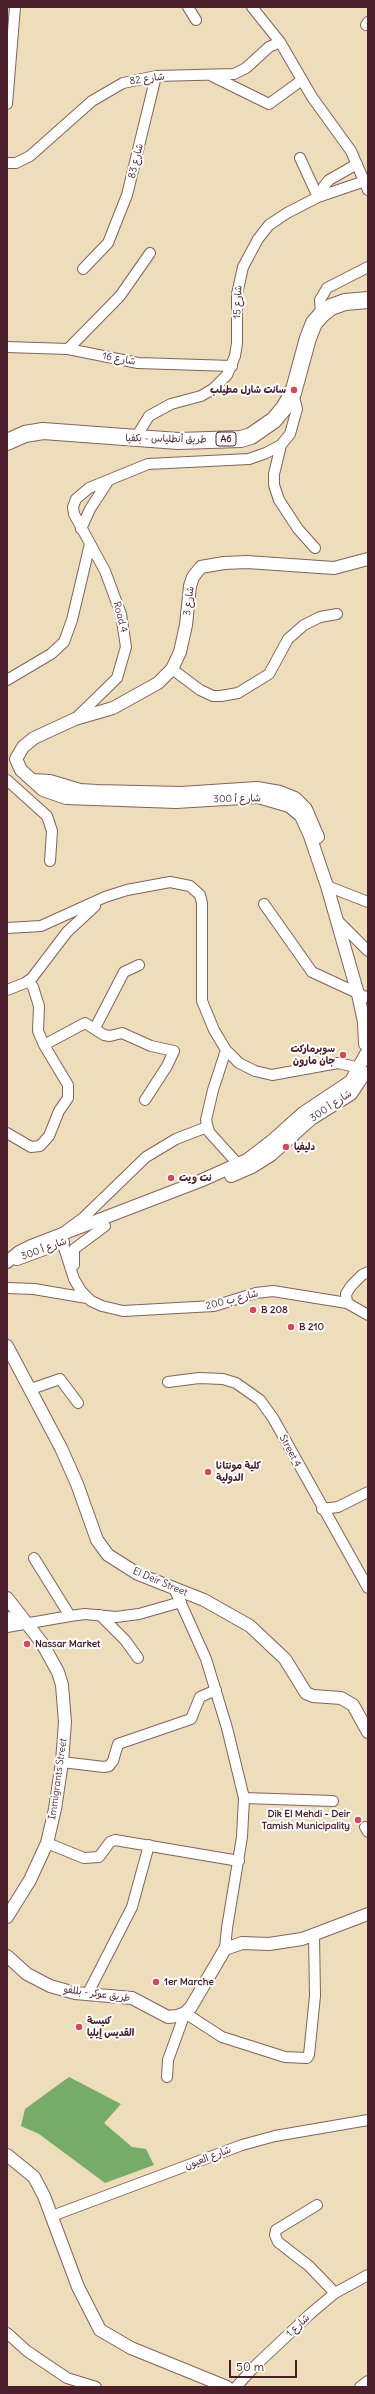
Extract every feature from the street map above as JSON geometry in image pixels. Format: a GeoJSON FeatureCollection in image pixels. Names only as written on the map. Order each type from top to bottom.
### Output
{"type":"FeatureCollection","features":[{"type":"Feature","properties":{"kind":"highway","name":"طريق أنطلياس - بكفيا"},"geometry":{"type":"LineString","coordinates":[[7,442],[25,434],[43,431],[178,441],[241,438],[251,436],[274,420],[293,393],[308,338],[314,323],[331,307],[345,302],[368,300]]}},
{"type":"Feature","properties":{"kind":"street"},"geometry":{"type":"LineString","coordinates":[[7,104],[15,7]]}},
{"type":"Feature","properties":{"kind":"street"},"geometry":{"type":"LineString","coordinates":[[188,7],[196,20]]}},
{"type":"Feature","properties":{"kind":"street"},"geometry":{"type":"LineString","coordinates":[[252,7],[280,42],[302,80],[357,164],[367,185]]}},
{"type":"Feature","properties":{"kind":"street","name":"شارع 82"},"geometry":{"type":"LineString","coordinates":[[7,163],[16,163],[30,156],[70,119],[110,90],[136,79],[156,76],[210,76],[237,73],[269,47],[280,42]]}},
{"type":"Feature","properties":{"kind":"street","name":"شارع 83"},"geometry":{"type":"LineString","coordinates":[[83,269],[108,243],[127,195],[156,76]]}},
{"type":"Feature","properties":{"kind":"street"},"geometry":{"type":"LineString","coordinates":[[210,76],[269,104],[302,80]]}},
{"type":"Feature","properties":{"kind":"street"},"geometry":{"type":"LineString","coordinates":[[300,158],[320,196]]}},
{"type":"Feature","properties":{"kind":"street"},"geometry":{"type":"LineString","coordinates":[[320,196],[324,186],[329,180],[357,164]]}},
{"type":"Feature","properties":{"kind":"street","name":"شارع 15"},"geometry":{"type":"LineString","coordinates":[[135,439],[149,416],[171,404],[195,398],[213,390],[228,375],[232,366],[237,344],[237,294],[243,267],[248,256],[269,225],[287,213],[320,196],[367,185]]}},
{"type":"Feature","properties":{"kind":"street"},"geometry":{"type":"LineString","coordinates":[[68,349],[120,296],[150,253]]}},
{"type":"Feature","properties":{"kind":"street"},"geometry":{"type":"LineString","coordinates":[[321,315],[320,300],[327,288],[368,267]]}},
{"type":"Feature","properties":{"kind":"street","name":"شارع 16"},"geometry":{"type":"LineString","coordinates":[[7,347],[68,349],[138,363],[232,366]]}},
{"type":"Feature","properties":{"kind":"street"},"geometry":{"type":"LineString","coordinates":[[293,393],[297,409],[295,421],[290,434],[281,445],[274,474],[274,485],[279,500],[298,529],[315,548]]}},
{"type":"Feature","properties":{"kind":"street"},"geometry":{"type":"LineString","coordinates":[[81,529],[90,509],[107,483],[122,474],[148,464],[249,459],[281,445]]}},
{"type":"Feature","properties":{"kind":"street","name":"Road 4"},"geometry":{"type":"LineString","coordinates":[[75,719],[117,678],[126,647],[121,614],[99,556],[81,529],[74,514],[73,507],[76,499],[89,488],[107,483]]}},
{"type":"Feature","properties":{"kind":"street"},"geometry":{"type":"LineString","coordinates":[[7,680],[51,654],[64,642],[72,620],[90,544]]}},
{"type":"Feature","properties":{"kind":"street","name":"شارع 3"},"geometry":{"type":"LineString","coordinates":[[75,719],[113,708],[148,690],[158,684],[172,669],[182,643],[190,586],[193,577],[201,567],[224,563],[247,562],[334,568],[368,559]]}},
{"type":"Feature","properties":{"kind":"street"},"geometry":{"type":"LineString","coordinates":[[172,669],[200,690],[213,696],[238,693],[269,674],[288,639],[304,625],[320,617],[337,614]]}},
{"type":"Feature","properties":{"kind":"street","name":"شارع أ 300"},"geometry":{"type":"LineString","coordinates":[[75,719],[31,740],[12,760],[32,780],[50,781],[80,790],[124,796],[181,792],[236,794],[257,788],[280,792],[301,804],[312,821],[331,887],[338,921],[364,999]]}},
{"type":"Feature","properties":{"kind":"street"},"geometry":{"type":"LineString","coordinates":[[7,780],[40,808],[49,821],[52,830],[50,861]]}},
{"type":"Feature","properties":{"kind":"street"},"geometry":{"type":"LineString","coordinates":[[7,928],[30,928],[46,924],[105,897],[128,890],[170,882],[190,886],[200,895],[202,903],[202,1001],[214,1030],[226,1050],[239,1063],[249,1069],[272,1075],[366,1055]]}},
{"type":"Feature","properties":{"kind":"street"},"geometry":{"type":"LineString","coordinates":[[331,887],[368,902]]}},
{"type":"Feature","properties":{"kind":"street","name":"شارع أ 300"},"geometry":{"type":"LineString","coordinates":[[9,1261],[23,1249],[105,1226],[241,1167],[259,1152],[288,1132],[303,1113],[340,1096],[351,1081],[366,1055],[364,999],[348,930],[331,887]]}},
{"type":"Feature","properties":{"kind":"street"},"geometry":{"type":"LineString","coordinates":[[7,990],[28,981],[67,932],[105,897]]}},
{"type":"Feature","properties":{"kind":"street"},"geometry":{"type":"LineString","coordinates":[[264,904],[312,972],[364,999]]}},
{"type":"Feature","properties":{"kind":"street"},"geometry":{"type":"LineString","coordinates":[[338,921],[368,951]]}},
{"type":"Feature","properties":{"kind":"street"},"geometry":{"type":"LineString","coordinates":[[95,1028],[124,972],[139,965]]}},
{"type":"Feature","properties":{"kind":"street"},"geometry":{"type":"LineString","coordinates":[[7,1133],[32,1148],[41,1145],[49,1136],[59,1111],[68,1098],[69,1087],[44,1045],[38,1031],[39,1006],[33,987],[28,981]]}},
{"type":"Feature","properties":{"kind":"street"},"geometry":{"type":"LineString","coordinates":[[44,1045],[84,1023],[89,1024],[107,1036],[122,1033],[150,1046],[174,1051],[145,1100]]}},
{"type":"Feature","properties":{"kind":"street"},"geometry":{"type":"LineString","coordinates":[[226,1050],[209,1104],[207,1127],[241,1167]]}},
{"type":"Feature","properties":{"kind":"street"},"geometry":{"type":"LineString","coordinates":[[61,1239],[146,1157],[176,1139],[207,1127]]}},
{"type":"Feature","properties":{"kind":"street","name":"شارع أ 300"},"geometry":{"type":"LineString","coordinates":[[61,1239],[241,1167]]}},
{"type":"Feature","properties":{"kind":"street","name":"شارع ب 200"},"geometry":{"type":"LineString","coordinates":[[77,1285],[73,1256],[74,1249],[105,1226]]}},
{"type":"Feature","properties":{"kind":"street","name":"شارع ب 200"},"geometry":{"type":"LineString","coordinates":[[61,1239],[77,1285],[87,1298],[102,1306],[123,1310],[214,1306],[244,1296],[269,1291],[347,1303],[368,1315]]}},
{"type":"Feature","properties":{"kind":"street"},"geometry":{"type":"LineString","coordinates":[[347,1303],[346,1294],[350,1286],[362,1275],[368,1272]]}},
{"type":"Feature","properties":{"kind":"street"},"geometry":{"type":"LineString","coordinates":[[7,1288],[30,1288],[87,1298]]}},
{"type":"Feature","properties":{"kind":"street","name":"El Deir Street"},"geometry":{"type":"LineString","coordinates":[[7,1346],[31,1389],[70,1466],[92,1529],[101,1548],[108,1555],[138,1574],[204,1600],[250,1626],[285,1659],[306,1693],[313,1696],[342,1698],[353,1705],[368,1732]]}},
{"type":"Feature","properties":{"kind":"street","name":"Street 4"},"geometry":{"type":"LineString","coordinates":[[168,1382],[199,1378],[223,1379],[236,1383],[260,1400],[273,1418],[368,1588]]}},
{"type":"Feature","properties":{"kind":"street"},"geometry":{"type":"LineString","coordinates":[[31,1389],[60,1379],[78,1403]]}},
{"type":"Feature","properties":{"kind":"street"},"geometry":{"type":"LineString","coordinates":[[322,1508],[338,1508],[368,1492]]}},
{"type":"Feature","properties":{"kind":"street"},"geometry":{"type":"LineString","coordinates":[[330,1522],[338,1508]]}},
{"type":"Feature","properties":{"kind":"street"},"geometry":{"type":"LineString","coordinates":[[34,1558],[70,1616]]}},
{"type":"Feature","properties":{"kind":"street"},"geometry":{"type":"LineString","coordinates":[[168,2077],[168,2060],[185,2013],[191,2007],[225,1949],[226,1928],[239,1861],[244,1812],[244,1798],[216,1690],[206,1659],[174,1588]]}},
{"type":"Feature","properties":{"kind":"street","name":"Immigrants Street"},"geometry":{"type":"LineString","coordinates":[[7,1598],[49,1654],[62,1685],[65,1722],[56,1809],[47,1843],[30,1880],[7,1917]]}},
{"type":"Feature","properties":{"kind":"street"},"geometry":{"type":"LineString","coordinates":[[7,1627],[26,1622],[70,1616],[100,1615],[116,1617],[139,1614],[180,1602]]}},
{"type":"Feature","properties":{"kind":"street"},"geometry":{"type":"LineString","coordinates":[[100,1615],[125,1640],[138,1658]]}},
{"type":"Feature","properties":{"kind":"street"},"geometry":{"type":"LineString","coordinates":[[7,1617],[26,1622]]}},
{"type":"Feature","properties":{"kind":"street"},"geometry":{"type":"LineString","coordinates":[[62,1762],[104,1767],[109,1766],[113,1761],[118,1744],[191,1719],[200,1697],[216,1690]]}},
{"type":"Feature","properties":{"kind":"street"},"geometry":{"type":"LineString","coordinates":[[244,1798],[332,1801]]}},
{"type":"Feature","properties":{"kind":"street"},"geometry":{"type":"LineString","coordinates":[[47,1843],[84,1858],[99,1857],[110,1842],[115,1840],[239,1861]]}},
{"type":"Feature","properties":{"kind":"street"},"geometry":{"type":"LineString","coordinates":[[88,1993],[132,1907],[149,1846]]}},
{"type":"Feature","properties":{"kind":"street"},"geometry":{"type":"LineString","coordinates":[[225,1949],[242,1943],[269,1944],[314,1935],[368,1914]]}},
{"type":"Feature","properties":{"kind":"street"},"geometry":{"type":"LineString","coordinates":[[185,2013],[222,2038],[286,2057],[307,2058],[309,2055],[315,1996],[314,1935]]}},
{"type":"Feature","properties":{"kind":"street","name":"طريق عوكر - بللفو"},"geometry":{"type":"LineString","coordinates":[[7,1956],[38,1981],[64,1990],[132,1998],[168,2017],[185,2013]]}},
{"type":"Feature","properties":{"kind":"street","name":"شارع العيون"},"geometry":{"type":"LineString","coordinates":[[52,2216],[242,2145],[290,2133],[368,2120]]}},
{"type":"Feature","properties":{"kind":"street"},"geometry":{"type":"LineString","coordinates":[[7,2155],[34,2177],[52,2216],[78,2287],[100,2330],[131,2348],[222,2386]]}},
{"type":"Feature","properties":{"kind":"street"},"geometry":{"type":"LineString","coordinates":[[317,2205],[276,2230],[275,2235],[278,2242],[309,2266],[335,2293]]}},
{"type":"Feature","properties":{"kind":"street","name":"شارع 1"},"geometry":{"type":"LineString","coordinates":[[236,2387],[256,2365],[335,2293],[368,2274]]}},
{"type":"Feature","properties":{"kind":"street"},"geometry":{"type":"LineString","coordinates":[[7,2333],[27,2351],[67,2378],[96,2387]]}},
{"type":"Feature","properties":{"kind":"street"},"geometry":{"type":"LineString","coordinates":[[360,2387],[368,2381]]}},
{"type":"Feature","properties":{"kind":"green space"},"geometry":{"type":"Polygon","coordinates":[[[69,2077],[121,2104],[104,2123],[132,2147],[146,2149],[154,2165],[105,2183],[39,2134],[21,2126],[25,2109],[69,2077]]]}},
{"type":"Feature","properties":{"kind":"place","name":"سانت شارل مطيلب"},"geometry":{"type":"Point","coordinates":[294,390]}},
{"type":"Feature","properties":{"kind":"place","name":"سوبرماركت جان مارون"},"geometry":{"type":"Point","coordinates":[343,1055]}},
{"type":"Feature","properties":{"kind":"place","name":"دليفيا"},"geometry":{"type":"Point","coordinates":[286,1147]}},
{"type":"Feature","properties":{"kind":"place","name":"نت ويت"},"geometry":{"type":"Point","coordinates":[171,1178]}},
{"type":"Feature","properties":{"kind":"place","name":"B 208"},"geometry":{"type":"Point","coordinates":[253,1310]}},
{"type":"Feature","properties":{"kind":"place","name":"B 210"},"geometry":{"type":"Point","coordinates":[291,1327]}},
{"type":"Feature","properties":{"kind":"place","name":"كلية مونتانا الدولية"},"geometry":{"type":"Point","coordinates":[208,1472]}},
{"type":"Feature","properties":{"kind":"place","name":"Nassar Market"},"geometry":{"type":"Point","coordinates":[27,1644]}},
{"type":"Feature","properties":{"kind":"place","name":"Dik El Mehdi - Deir Tamish Municipality"},"geometry":{"type":"Point","coordinates":[358,1820]}},
{"type":"Feature","properties":{"kind":"place","name":"1er Marche"},"geometry":{"type":"Point","coordinates":[156,1982]}},
{"type":"Feature","properties":{"kind":"place","name":"كنيسة القديس إيليا"},"geometry":{"type":"Point","coordinates":[79,2027]}}]}
